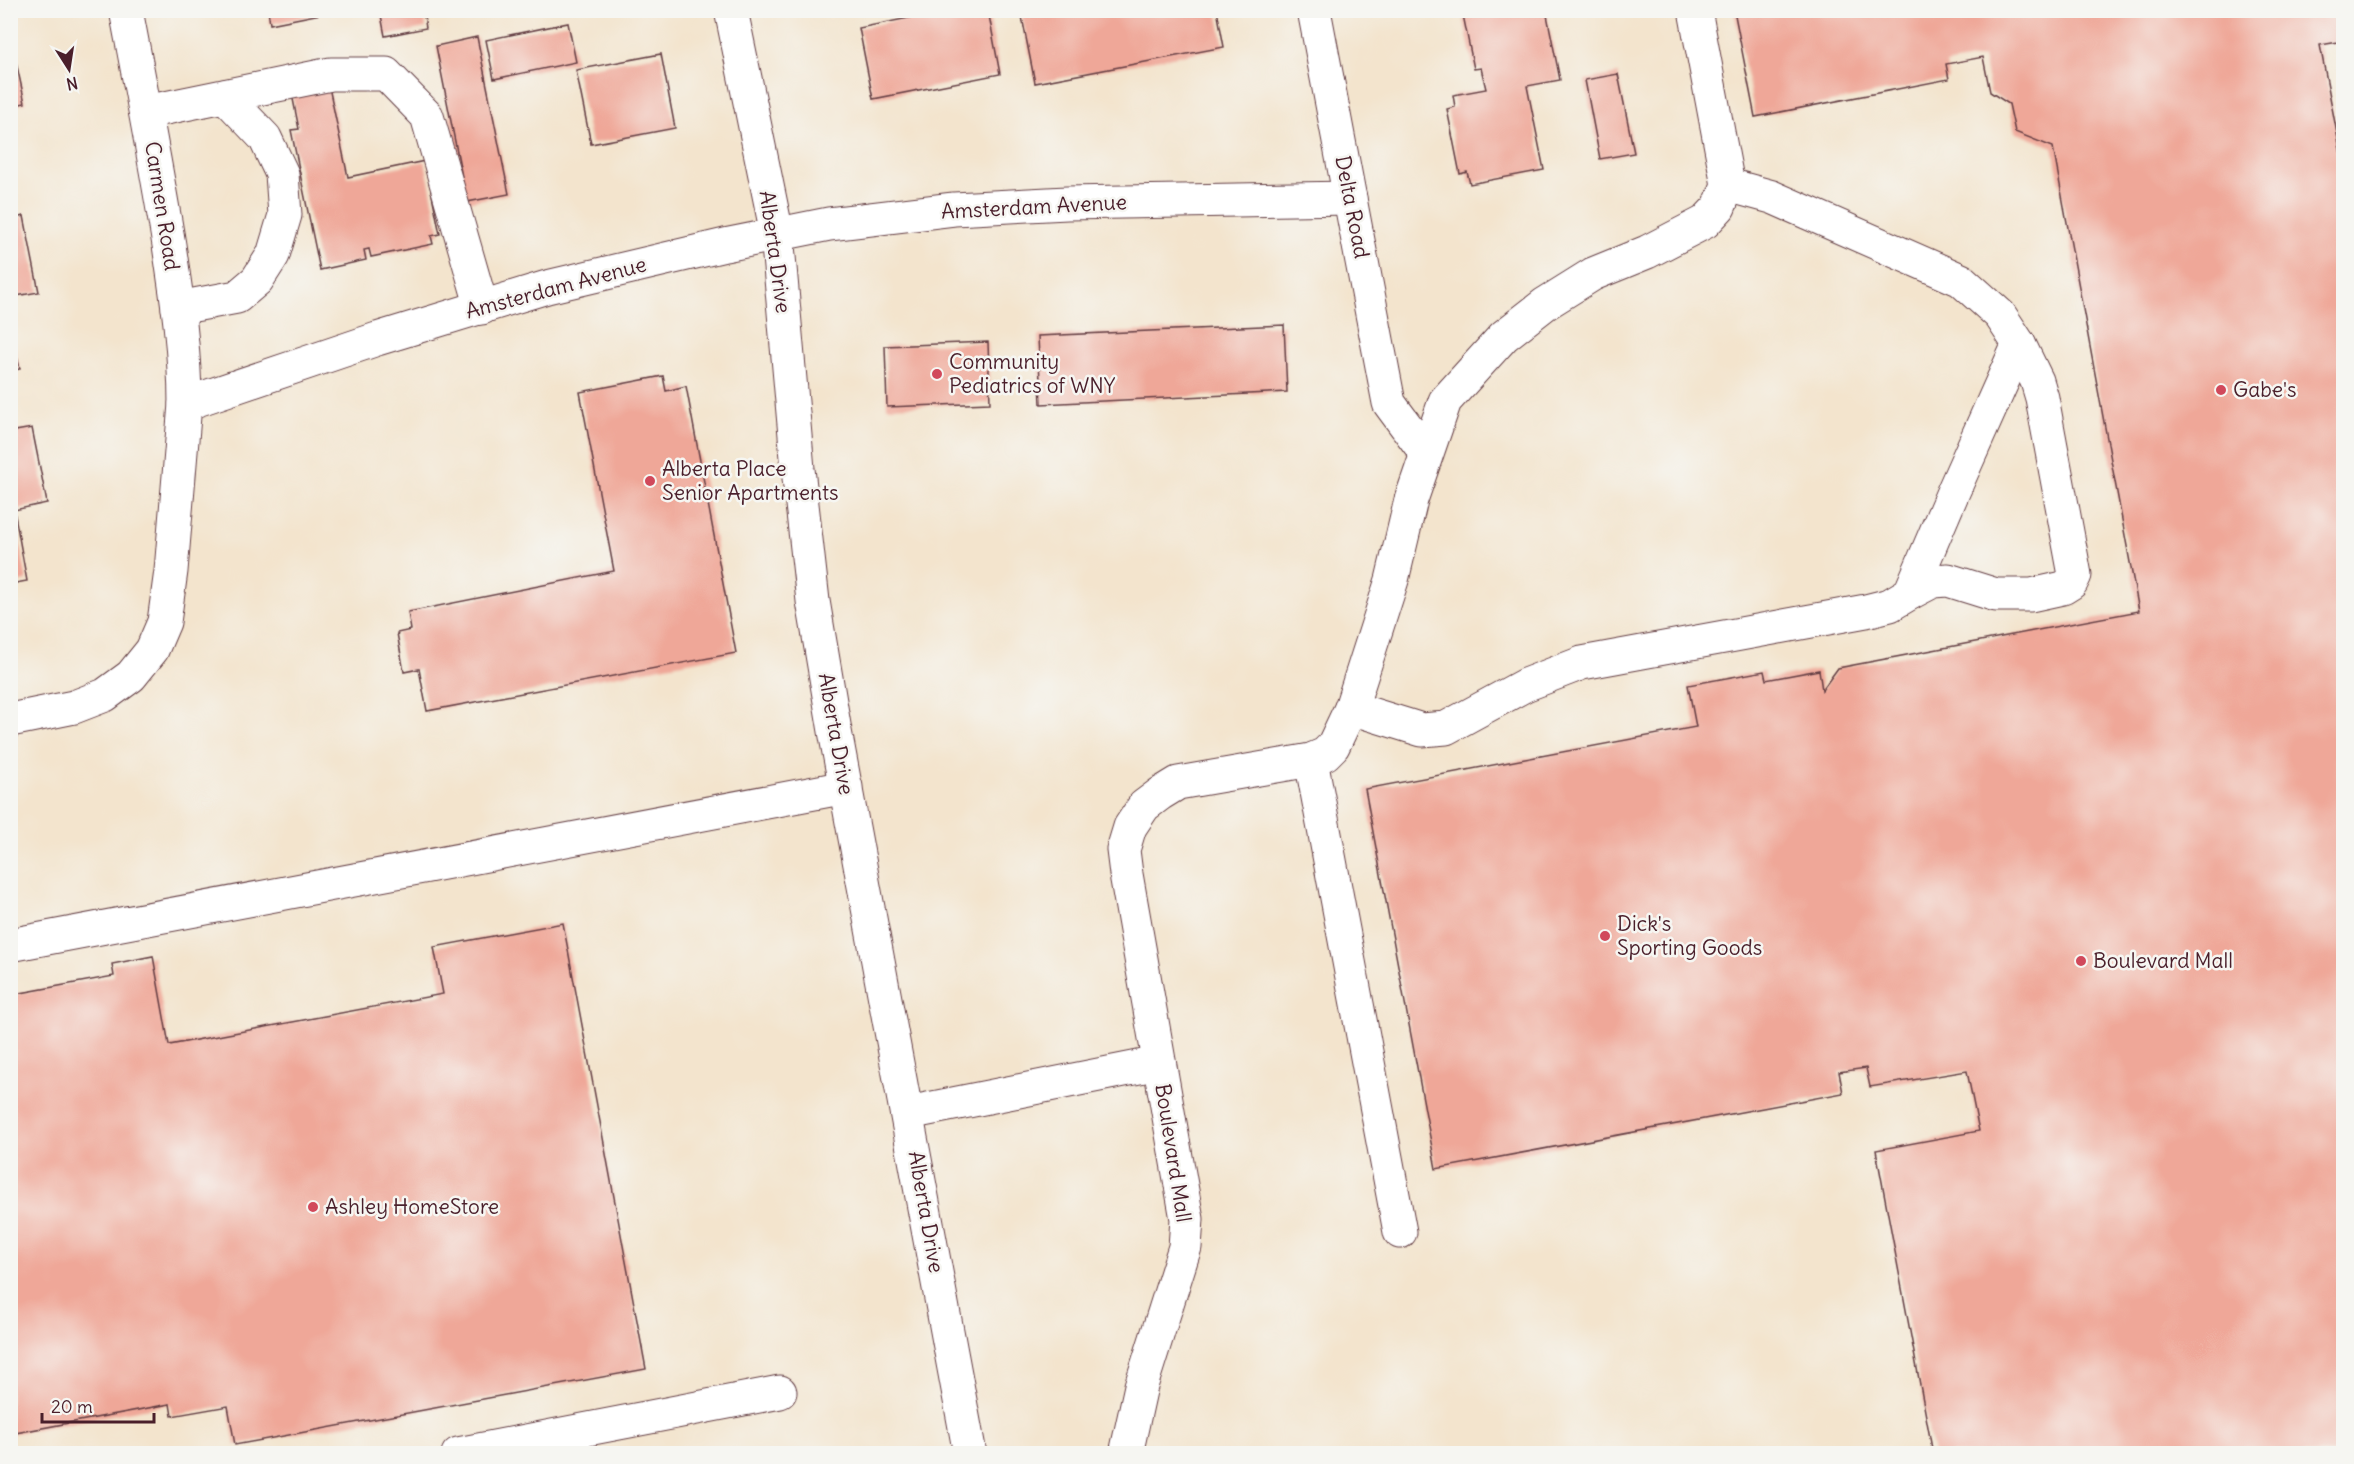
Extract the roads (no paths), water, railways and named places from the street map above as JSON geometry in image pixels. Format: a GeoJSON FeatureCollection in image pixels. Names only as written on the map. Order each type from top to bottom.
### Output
{"type":"FeatureCollection","features":[{"type":"Feature","properties":{"kind":"street","name":"Carmen Road"},"geometry":{"type":"LineString","coordinates":[[126,10],[146,112],[178,308],[185,367],[185,404]]}},
{"type":"Feature","properties":{"kind":"street","name":"Alberta Drive"},"geometry":{"type":"LineString","coordinates":[[731,10],[777,234],[798,469],[813,601],[970,1454]]}},
{"type":"Feature","properties":{"kind":"street","name":"Delta Road"},"geometry":{"type":"LineString","coordinates":[[1314,10],[1389,402],[1426,453]]}},
{"type":"Feature","properties":{"kind":"street"},"geometry":{"type":"LineString","coordinates":[[1159,1063],[1123,850],[1130,827],[1144,806],[1178,783],[1311,760],[1325,754],[1333,746],[1341,734],[1351,708],[1392,580],[1411,500],[1445,401],[1504,336],[1545,304],[1593,274],[1647,252],[1705,222],[1719,207],[1728,185],[1695,10]]}},
{"type":"Feature","properties":{"kind":"street"},"geometry":{"type":"LineString","coordinates":[[146,112],[331,74],[386,74],[427,116],[482,308]]}},
{"type":"Feature","properties":{"kind":"street"},"geometry":{"type":"LineString","coordinates":[[178,308],[237,297],[257,280],[273,255],[285,214],[282,174],[265,138],[225,96]]}},
{"type":"Feature","properties":{"kind":"street"},"geometry":{"type":"LineString","coordinates":[[1351,708],[1422,730],[1446,728],[1525,685],[1582,663],[1866,611],[1890,605],[1933,581],[1948,580],[1996,596],[2031,595],[2071,584],[2075,575],[2042,398],[2037,381],[2019,344],[2000,315],[1961,280],[1772,197],[1728,185]]}},
{"type":"Feature","properties":{"kind":"street","name":"Amsterdam Avenue"},"geometry":{"type":"LineString","coordinates":[[185,404],[377,339],[547,287],[777,234],[842,222],[954,209],[1067,203],[1350,198]]}},
{"type":"Feature","properties":{"kind":"street"},"geometry":{"type":"LineString","coordinates":[[1910,593],[2019,344]]}},
{"type":"Feature","properties":{"kind":"street"},"geometry":{"type":"LineString","coordinates":[[10,720],[74,707],[105,695],[131,676],[152,650],[164,622],[171,571],[185,404]]}},
{"type":"Feature","properties":{"kind":"street"},"geometry":{"type":"LineString","coordinates":[[1311,760],[1400,1232]]}},
{"type":"Feature","properties":{"kind":"street"},"geometry":{"type":"LineString","coordinates":[[10,945],[846,787]]}},
{"type":"Feature","properties":{"kind":"street","name":"Boulevard Mall"},"geometry":{"type":"LineString","coordinates":[[908,1113],[1159,1063],[1186,1219],[1185,1247],[1142,1386],[1126,1454]]}},
{"type":"Feature","properties":{"kind":"street"},"geometry":{"type":"LineString","coordinates":[[458,1454],[780,1392]]}},
{"type":"Feature","properties":{"kind":"place","name":"Community Pediatrics of WNY"},"geometry":{"type":"Point","coordinates":[937,374]}},
{"type":"Feature","properties":{"kind":"place","name":"Gabe's"},"geometry":{"type":"Point","coordinates":[2221,390]}},
{"type":"Feature","properties":{"kind":"place","name":"Alberta Place Senior Apartments"},"geometry":{"type":"Point","coordinates":[650,481]}},
{"type":"Feature","properties":{"kind":"place","name":"Dick's Sporting Goods"},"geometry":{"type":"Point","coordinates":[1605,936]}},
{"type":"Feature","properties":{"kind":"place","name":"Boulevard Mall"},"geometry":{"type":"Point","coordinates":[2081,961]}},
{"type":"Feature","properties":{"kind":"place","name":"Ashley HomeStore"},"geometry":{"type":"Point","coordinates":[313,1207]}}]}
